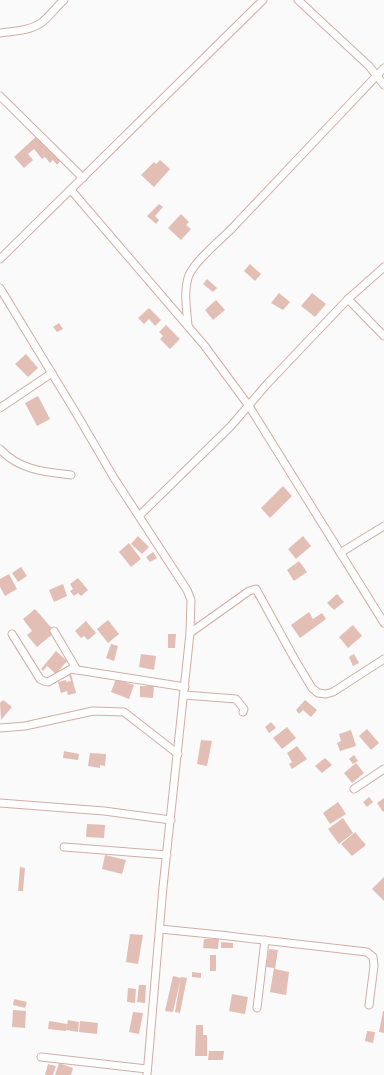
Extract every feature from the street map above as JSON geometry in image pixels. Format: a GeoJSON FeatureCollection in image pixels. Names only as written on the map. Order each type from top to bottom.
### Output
{"type":"FeatureCollection","features":[{"type":"Feature","properties":{"kind":"street"},"geometry":{"type":"LineString","coordinates":[[0,33],[26,29],[42,22],[64,0]]}},
{"type":"Feature","properties":{"kind":"street"},"geometry":{"type":"LineString","coordinates":[[0,259],[263,0]]}},
{"type":"Feature","properties":{"kind":"street"},"geometry":{"type":"LineString","coordinates":[[298,0],[357,54],[377,75],[384,85]]}},
{"type":"Feature","properties":{"kind":"street"},"geometry":{"type":"LineString","coordinates":[[188,327],[186,285],[195,266],[384,68]]}},
{"type":"Feature","properties":{"kind":"street"},"geometry":{"type":"LineString","coordinates":[[0,96],[83,178]]}},
{"type":"Feature","properties":{"kind":"street"},"geometry":{"type":"LineString","coordinates":[[71,190],[204,346],[249,406],[340,553],[382,614],[384,623]]}},
{"type":"Feature","properties":{"kind":"street"},"geometry":{"type":"LineString","coordinates":[[139,516],[227,431],[279,372],[348,299],[384,267]]}},
{"type":"Feature","properties":{"kind":"street"},"geometry":{"type":"LineString","coordinates":[[0,288],[114,478],[187,590],[191,600],[190,633],[185,687],[167,855],[147,1072],[41,1057]]}},
{"type":"Feature","properties":{"kind":"street"},"geometry":{"type":"LineString","coordinates":[[348,299],[384,336]]}},
{"type":"Feature","properties":{"kind":"street"},"geometry":{"type":"LineString","coordinates":[[0,408],[52,373]]}},
{"type":"Feature","properties":{"kind":"street"},"geometry":{"type":"LineString","coordinates":[[0,449],[14,462],[49,472],[71,475]]}},
{"type":"Feature","properties":{"kind":"street"},"geometry":{"type":"LineString","coordinates":[[340,553],[384,526]]}},
{"type":"Feature","properties":{"kind":"street"},"geometry":{"type":"LineString","coordinates":[[190,633],[249,591],[256,589],[294,658],[312,688],[318,694],[333,692],[384,659]]}},
{"type":"Feature","properties":{"kind":"street"},"geometry":{"type":"LineString","coordinates":[[54,631],[77,670]]}},
{"type":"Feature","properties":{"kind":"street"},"geometry":{"type":"LineString","coordinates":[[12,634],[40,679],[44,681],[48,682],[71,669],[185,687]]}},
{"type":"Feature","properties":{"kind":"street"},"geometry":{"type":"LineString","coordinates":[[184,695],[236,699],[244,709],[243,712]]}},
{"type":"Feature","properties":{"kind":"street"},"geometry":{"type":"LineString","coordinates":[[0,728],[25,726],[93,711],[124,712],[178,754]]}},
{"type":"Feature","properties":{"kind":"street"},"geometry":{"type":"LineString","coordinates":[[354,789],[384,769]]}},
{"type":"Feature","properties":{"kind":"street"},"geometry":{"type":"LineString","coordinates":[[0,803],[104,811],[171,820]]}},
{"type":"Feature","properties":{"kind":"street"},"geometry":{"type":"LineString","coordinates":[[64,847],[167,855]]}},
{"type":"Feature","properties":{"kind":"street"},"geometry":{"type":"LineString","coordinates":[[160,930],[367,952],[373,957],[374,966],[369,1005]]}},
{"type":"Feature","properties":{"kind":"street"},"geometry":{"type":"LineString","coordinates":[[257,1008],[265,940]]}},
{"type":"Feature","properties":{"kind":"building"},"geometry":{"type":"Polygon","coordinates":[[[40,133],[59,153],[56,156],[60,161],[57,165],[53,160],[50,163],[45,157],[42,159],[34,149],[28,154],[33,160],[24,168],[14,157],[40,133]]]}},
{"type":"Feature","properties":{"kind":"building"},"geometry":{"type":"Polygon","coordinates":[[[160,160],[170,169],[154,187],[141,175],[154,162],[156,164],[160,160]]]}},
{"type":"Feature","properties":{"kind":"building"},"geometry":{"type":"Polygon","coordinates":[[[159,204],[163,207],[155,216],[159,220],[156,224],[147,216],[159,204]]]}},
{"type":"Feature","properties":{"kind":"building"},"geometry":{"type":"Polygon","coordinates":[[[181,214],[189,222],[186,225],[191,229],[181,240],[168,228],[181,214]]]}},
{"type":"Feature","properties":{"kind":"building"},"geometry":{"type":"Polygon","coordinates":[[[250,264],[261,274],[255,281],[244,271],[250,264]]]}},
{"type":"Feature","properties":{"kind":"building"},"geometry":{"type":"Polygon","coordinates":[[[207,279],[217,288],[213,292],[203,284],[207,279]]]}},
{"type":"Feature","properties":{"kind":"building"},"geometry":{"type":"Polygon","coordinates":[[[279,293],[290,302],[283,310],[271,303],[279,293]]]}},
{"type":"Feature","properties":{"kind":"building"},"geometry":{"type":"Polygon","coordinates":[[[312,293],[326,304],[315,317],[301,306],[312,293]]]}},
{"type":"Feature","properties":{"kind":"building"},"geometry":{"type":"Polygon","coordinates":[[[216,300],[225,310],[213,320],[205,310],[216,300]]]}},
{"type":"Feature","properties":{"kind":"building"},"geometry":{"type":"Polygon","coordinates":[[[149,308],[161,320],[155,326],[149,319],[144,324],[138,318],[149,308]]]}},
{"type":"Feature","properties":{"kind":"building"},"geometry":{"type":"Polygon","coordinates":[[[59,323],[63,329],[57,332],[53,327],[59,323]]]}},
{"type":"Feature","properties":{"kind":"building"},"geometry":{"type":"Polygon","coordinates":[[[166,325],[180,339],[170,349],[160,339],[163,336],[159,332],[166,325]]]}},
{"type":"Feature","properties":{"kind":"building"},"geometry":{"type":"Polygon","coordinates":[[[26,354],[38,368],[28,377],[15,364],[26,354]]]}},
{"type":"Feature","properties":{"kind":"building"},"geometry":{"type":"Polygon","coordinates":[[[38,396],[50,419],[37,426],[25,403],[38,396]]]}},
{"type":"Feature","properties":{"kind":"building"},"geometry":{"type":"Polygon","coordinates":[[[283,486],[292,496],[270,518],[261,508],[283,486]]]}},
{"type":"Feature","properties":{"kind":"building"},"geometry":{"type":"Polygon","coordinates":[[[138,536],[149,547],[142,554],[131,544],[138,536]]]}},
{"type":"Feature","properties":{"kind":"building"},"geometry":{"type":"Polygon","coordinates":[[[303,536],[311,546],[296,559],[288,549],[303,536]]]}},
{"type":"Feature","properties":{"kind":"building"},"geometry":{"type":"Polygon","coordinates":[[[129,543],[141,559],[131,567],[119,552],[129,543]]]}},
{"type":"Feature","properties":{"kind":"building"},"geometry":{"type":"Polygon","coordinates":[[[153,552],[157,558],[150,562],[146,557],[153,552]]]}},
{"type":"Feature","properties":{"kind":"building"},"geometry":{"type":"Polygon","coordinates":[[[299,561],[307,572],[294,581],[287,570],[299,561]]]}},
{"type":"Feature","properties":{"kind":"building"},"geometry":{"type":"Polygon","coordinates":[[[21,567],[27,576],[18,582],[12,573],[21,567]]]}},
{"type":"Feature","properties":{"kind":"building"},"geometry":{"type":"Polygon","coordinates":[[[9,574],[17,589],[5,596],[0,587],[0,579],[9,574]]]}},
{"type":"Feature","properties":{"kind":"building"},"geometry":{"type":"Polygon","coordinates":[[[78,578],[88,590],[81,596],[78,593],[74,596],[70,591],[73,589],[70,584],[78,578]]]}},
{"type":"Feature","properties":{"kind":"building"},"geometry":{"type":"Polygon","coordinates":[[[63,584],[67,596],[54,602],[49,590],[63,584]]]}},
{"type":"Feature","properties":{"kind":"building"},"geometry":{"type":"Polygon","coordinates":[[[337,594],[344,602],[334,610],[327,603],[337,594]]]}},
{"type":"Feature","properties":{"kind":"building"},"geometry":{"type":"Polygon","coordinates":[[[35,609],[55,632],[37,647],[27,635],[32,631],[23,619],[35,609]]]}},
{"type":"Feature","properties":{"kind":"building"},"geometry":{"type":"Polygon","coordinates":[[[309,612],[313,619],[322,613],[326,619],[300,638],[291,625],[309,612]]]}},
{"type":"Feature","properties":{"kind":"building"},"geometry":{"type":"Polygon","coordinates":[[[108,620],[119,634],[108,643],[97,629],[108,620]]]}},
{"type":"Feature","properties":{"kind":"building"},"geometry":{"type":"Polygon","coordinates":[[[86,621],[96,633],[88,640],[84,636],[81,638],[75,631],[86,621]]]}},
{"type":"Feature","properties":{"kind":"building"},"geometry":{"type":"Polygon","coordinates":[[[353,625],[362,636],[348,648],[339,637],[353,625]]]}},
{"type":"Feature","properties":{"kind":"building"},"geometry":{"type":"Polygon","coordinates":[[[168,634],[176,634],[175,648],[168,648],[168,634]]]}},
{"type":"Feature","properties":{"kind":"building"},"geometry":{"type":"Polygon","coordinates":[[[111,644],[118,646],[114,661],[106,658],[111,644]]]}},
{"type":"Feature","properties":{"kind":"building"},"geometry":{"type":"Polygon","coordinates":[[[56,651],[67,661],[56,674],[47,666],[43,671],[41,669],[56,651]]]}},
{"type":"Feature","properties":{"kind":"building"},"geometry":{"type":"Polygon","coordinates":[[[141,654],[156,656],[154,670],[139,667],[141,654]]]}},
{"type":"Feature","properties":{"kind":"building"},"geometry":{"type":"Polygon","coordinates":[[[354,654],[359,663],[353,666],[349,657],[354,654]]]}},
{"type":"Feature","properties":{"kind":"building"},"geometry":{"type":"Polygon","coordinates":[[[71,674],[76,693],[68,695],[67,691],[61,693],[58,682],[66,680],[66,682],[71,681],[69,675],[71,674]]]}},
{"type":"Feature","properties":{"kind":"building"},"geometry":{"type":"Polygon","coordinates":[[[116,679],[134,685],[129,699],[111,692],[116,679]]]}},
{"type":"Feature","properties":{"kind":"building"},"geometry":{"type":"Polygon","coordinates":[[[140,686],[154,686],[153,698],[140,697],[140,686]]]}},
{"type":"Feature","properties":{"kind":"building"},"geometry":{"type":"Polygon","coordinates":[[[3,700],[12,707],[1,720],[0,703],[3,700]]]}},
{"type":"Feature","properties":{"kind":"building"},"geometry":{"type":"Polygon","coordinates":[[[305,700],[317,710],[311,717],[303,710],[299,714],[296,710],[305,700]]]}},
{"type":"Feature","properties":{"kind":"building"},"geometry":{"type":"Polygon","coordinates":[[[271,722],[276,728],[269,733],[265,727],[271,722]]]}},
{"type":"Feature","properties":{"kind":"building"},"geometry":{"type":"Polygon","coordinates":[[[287,727],[296,738],[282,749],[273,738],[287,727]]]}},
{"type":"Feature","properties":{"kind":"building"},"geometry":{"type":"Polygon","coordinates":[[[367,729],[379,743],[371,750],[359,736],[367,729]]]}},
{"type":"Feature","properties":{"kind":"building"},"geometry":{"type":"Polygon","coordinates":[[[351,730],[356,746],[340,751],[337,743],[341,741],[339,734],[351,730]]]}},
{"type":"Feature","properties":{"kind":"building"},"geometry":{"type":"Polygon","coordinates":[[[201,740],[212,741],[207,766],[197,764],[201,740]]]}},
{"type":"Feature","properties":{"kind":"building"},"geometry":{"type":"Polygon","coordinates":[[[297,746],[307,759],[292,769],[289,764],[292,762],[287,753],[297,746]]]}},
{"type":"Feature","properties":{"kind":"building"},"geometry":{"type":"Polygon","coordinates":[[[64,751],[79,754],[78,760],[63,758],[64,751]]]}},
{"type":"Feature","properties":{"kind":"building"},"geometry":{"type":"Polygon","coordinates":[[[90,753],[106,754],[105,766],[100,765],[100,768],[88,766],[90,753]]]}},
{"type":"Feature","properties":{"kind":"building"},"geometry":{"type":"Polygon","coordinates":[[[354,755],[358,761],[353,764],[349,759],[354,755]]]}},
{"type":"Feature","properties":{"kind":"building"},"geometry":{"type":"Polygon","coordinates":[[[325,758],[332,765],[322,773],[315,766],[325,758]]]}},
{"type":"Feature","properties":{"kind":"building"},"geometry":{"type":"Polygon","coordinates":[[[356,763],[364,773],[352,783],[344,773],[356,763]]]}},
{"type":"Feature","properties":{"kind":"building"},"geometry":{"type":"Polygon","coordinates":[[[369,797],[373,802],[367,807],[363,802],[369,797]]]}},
{"type":"Feature","properties":{"kind":"building"},"geometry":{"type":"Polygon","coordinates":[[[384,798],[384,811],[383,812],[377,803],[384,798]]]}},
{"type":"Feature","properties":{"kind":"building"},"geometry":{"type":"Polygon","coordinates":[[[338,802],[346,814],[330,824],[323,813],[338,802]]]}},
{"type":"Feature","properties":{"kind":"building"},"geometry":{"type":"Polygon","coordinates":[[[343,818],[353,833],[339,844],[328,829],[343,818]]]}},
{"type":"Feature","properties":{"kind":"building"},"geometry":{"type":"Polygon","coordinates":[[[87,824],[105,825],[104,838],[86,837],[87,824]]]}},
{"type":"Feature","properties":{"kind":"building"},"geometry":{"type":"Polygon","coordinates":[[[355,832],[366,845],[352,856],[341,844],[355,832]]]}},
{"type":"Feature","properties":{"kind":"building"},"geometry":{"type":"Polygon","coordinates":[[[105,855],[126,860],[122,874],[102,869],[105,855]]]}},
{"type":"Feature","properties":{"kind":"building"},"geometry":{"type":"Polygon","coordinates":[[[20,867],[25,868],[23,891],[18,891],[20,867]]]}},
{"type":"Feature","properties":{"kind":"building"},"geometry":{"type":"Polygon","coordinates":[[[384,877],[384,901],[372,889],[384,877]]]}},
{"type":"Feature","properties":{"kind":"building"},"geometry":{"type":"Polygon","coordinates":[[[130,934],[143,935],[138,964],[126,962],[130,934]]]}},
{"type":"Feature","properties":{"kind":"building"},"geometry":{"type":"Polygon","coordinates":[[[204,939],[219,939],[218,949],[203,948],[204,939]]]}},
{"type":"Feature","properties":{"kind":"building"},"geometry":{"type":"Polygon","coordinates":[[[221,942],[233,943],[233,948],[221,948],[221,942]]]}},
{"type":"Feature","properties":{"kind":"building"},"geometry":{"type":"Polygon","coordinates":[[[269,949],[278,950],[275,969],[289,972],[286,995],[270,992],[274,968],[266,967],[269,949]]]}},
{"type":"Feature","properties":{"kind":"building"},"geometry":{"type":"Polygon","coordinates":[[[210,955],[216,955],[216,971],[210,971],[210,955]]]}},
{"type":"Feature","properties":{"kind":"building"},"geometry":{"type":"Polygon","coordinates":[[[192,972],[201,973],[201,978],[192,977],[192,972]]]}},
{"type":"Feature","properties":{"kind":"building"},"geometry":{"type":"Polygon","coordinates":[[[173,976],[181,978],[173,1012],[165,1011],[173,976]]]}},
{"type":"Feature","properties":{"kind":"building"},"geometry":{"type":"Polygon","coordinates":[[[181,977],[187,978],[180,1013],[175,1012],[181,977]]]}},
{"type":"Feature","properties":{"kind":"building"},"geometry":{"type":"Polygon","coordinates":[[[139,985],[146,985],[145,1003],[137,1002],[139,985]]]}},
{"type":"Feature","properties":{"kind":"building"},"geometry":{"type":"Polygon","coordinates":[[[128,988],[136,989],[135,1003],[127,1002],[128,988]]]}},
{"type":"Feature","properties":{"kind":"building"},"geometry":{"type":"Polygon","coordinates":[[[232,994],[248,997],[245,1014],[229,1011],[232,994]]]}},
{"type":"Feature","properties":{"kind":"building"},"geometry":{"type":"Polygon","coordinates":[[[14,999],[27,1002],[25,1008],[13,1005],[14,999]]]}},
{"type":"Feature","properties":{"kind":"building"},"geometry":{"type":"Polygon","coordinates":[[[13,1010],[26,1011],[25,1028],[12,1027],[13,1010]]]}},
{"type":"Feature","properties":{"kind":"building"},"geometry":{"type":"Polygon","coordinates":[[[384,1011],[384,1033],[379,1032],[384,1011]]]}},
{"type":"Feature","properties":{"kind":"building"},"geometry":{"type":"Polygon","coordinates":[[[133,1012],[143,1013],[139,1034],[129,1032],[133,1012]]]}},
{"type":"Feature","properties":{"kind":"building"},"geometry":{"type":"Polygon","coordinates":[[[68,1020],[79,1022],[78,1032],[66,1030],[68,1020]]]}},
{"type":"Feature","properties":{"kind":"building"},"geometry":{"type":"Polygon","coordinates":[[[49,1021],[67,1024],[66,1031],[48,1029],[49,1021]]]}},
{"type":"Feature","properties":{"kind":"building"},"geometry":{"type":"Polygon","coordinates":[[[80,1021],[98,1023],[97,1034],[79,1032],[80,1021]]]}},
{"type":"Feature","properties":{"kind":"building"},"geometry":{"type":"Polygon","coordinates":[[[196,1025],[203,1025],[203,1035],[207,1035],[207,1056],[195,1056],[196,1025]]]}},
{"type":"Feature","properties":{"kind":"building"},"geometry":{"type":"Polygon","coordinates":[[[367,1031],[375,1032],[373,1043],[365,1041],[367,1031]]]}},
{"type":"Feature","properties":{"kind":"building"},"geometry":{"type":"Polygon","coordinates":[[[209,1051],[224,1051],[223,1060],[208,1060],[209,1051]]]}},
{"type":"Feature","properties":{"kind":"building"},"geometry":{"type":"Polygon","coordinates":[[[59,1063],[73,1068],[71,1075],[55,1075],[59,1063]]]}},
{"type":"Feature","properties":{"kind":"building"},"geometry":{"type":"Polygon","coordinates":[[[48,1064],[56,1066],[53,1075],[45,1075],[48,1064]]]}}]}
